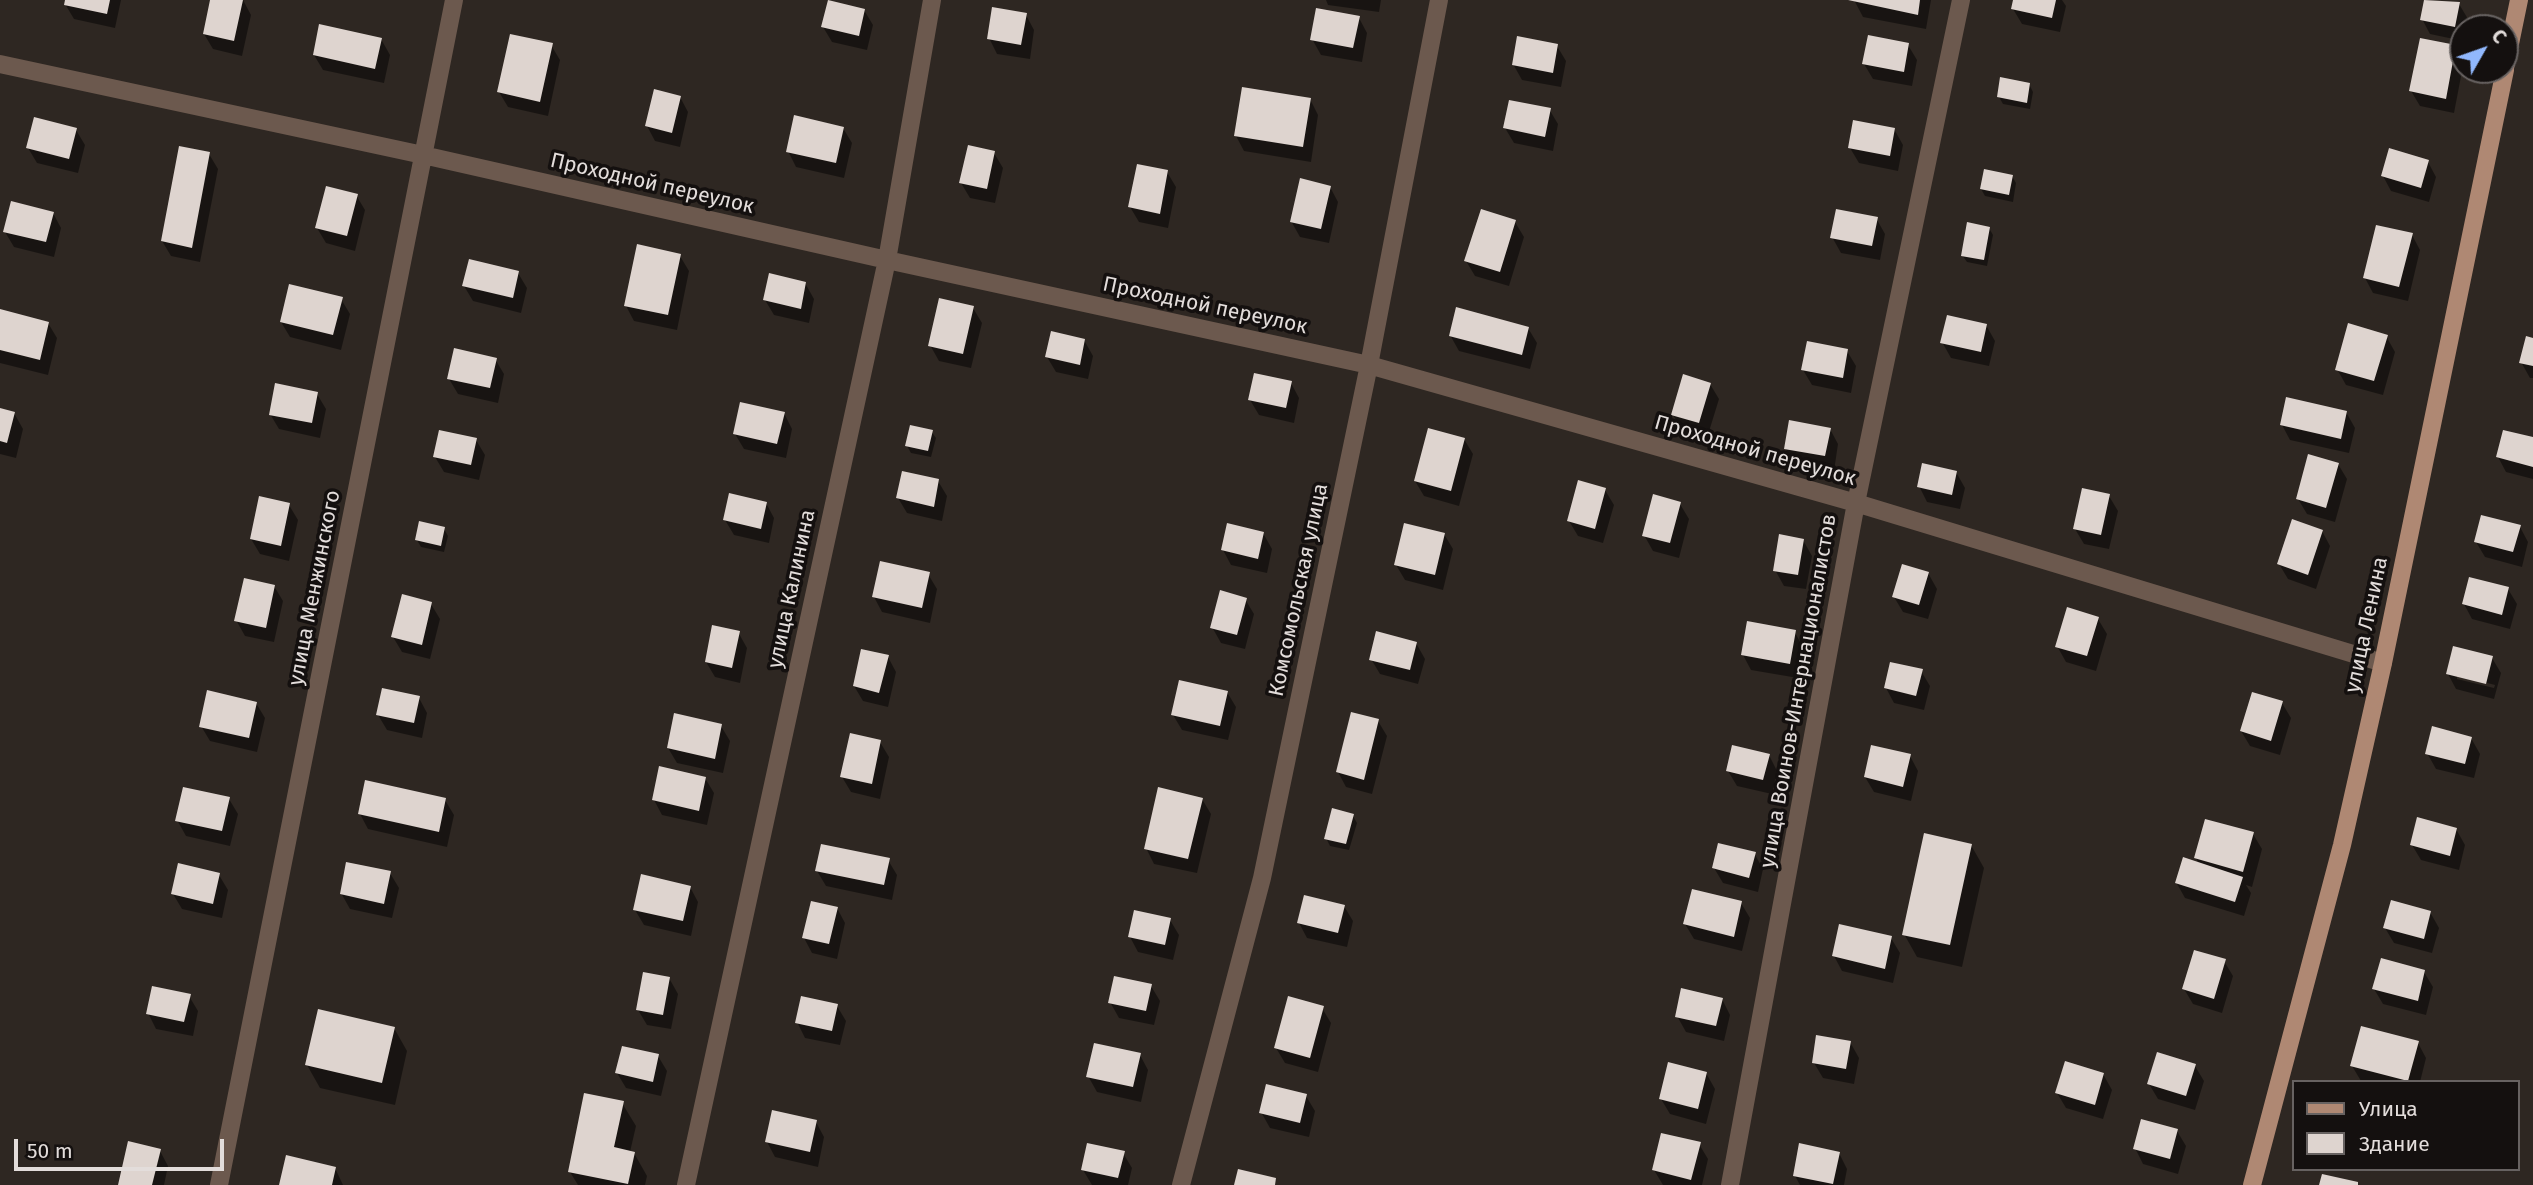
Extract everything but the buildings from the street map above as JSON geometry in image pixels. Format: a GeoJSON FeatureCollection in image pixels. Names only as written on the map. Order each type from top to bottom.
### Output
{"type":"FeatureCollection","features":[{"type":"Feature","properties":{"kind":"main road","name":"улица Ленина"},"geometry":{"type":"LineString","coordinates":[[2252,1185],[2342,845],[2383,663],[2502,84]]}},
{"type":"Feature","properties":{"kind":"street","name":"улица Менжинского"},"geometry":{"type":"LineString","coordinates":[[219,1185],[454,0]]}},
{"type":"Feature","properties":{"kind":"street","name":"улица Калинина"},"geometry":{"type":"LineString","coordinates":[[685,1185],[887,261],[932,0]]}},
{"type":"Feature","properties":{"kind":"street","name":"Комсомольская улица"},"geometry":{"type":"LineString","coordinates":[[1181,1185],[1262,878],[1369,365],[1439,0]]}},
{"type":"Feature","properties":{"kind":"street","name":"улица Воинов-Интернационалистов"},"geometry":{"type":"LineString","coordinates":[[1730,1185],[1856,503],[1961,0]]}},
{"type":"Feature","properties":{"kind":"street","name":"Проходной переулок"},"geometry":{"type":"LineString","coordinates":[[0,64],[424,155],[887,261],[1369,365],[1856,503],[2383,663]]}}]}
